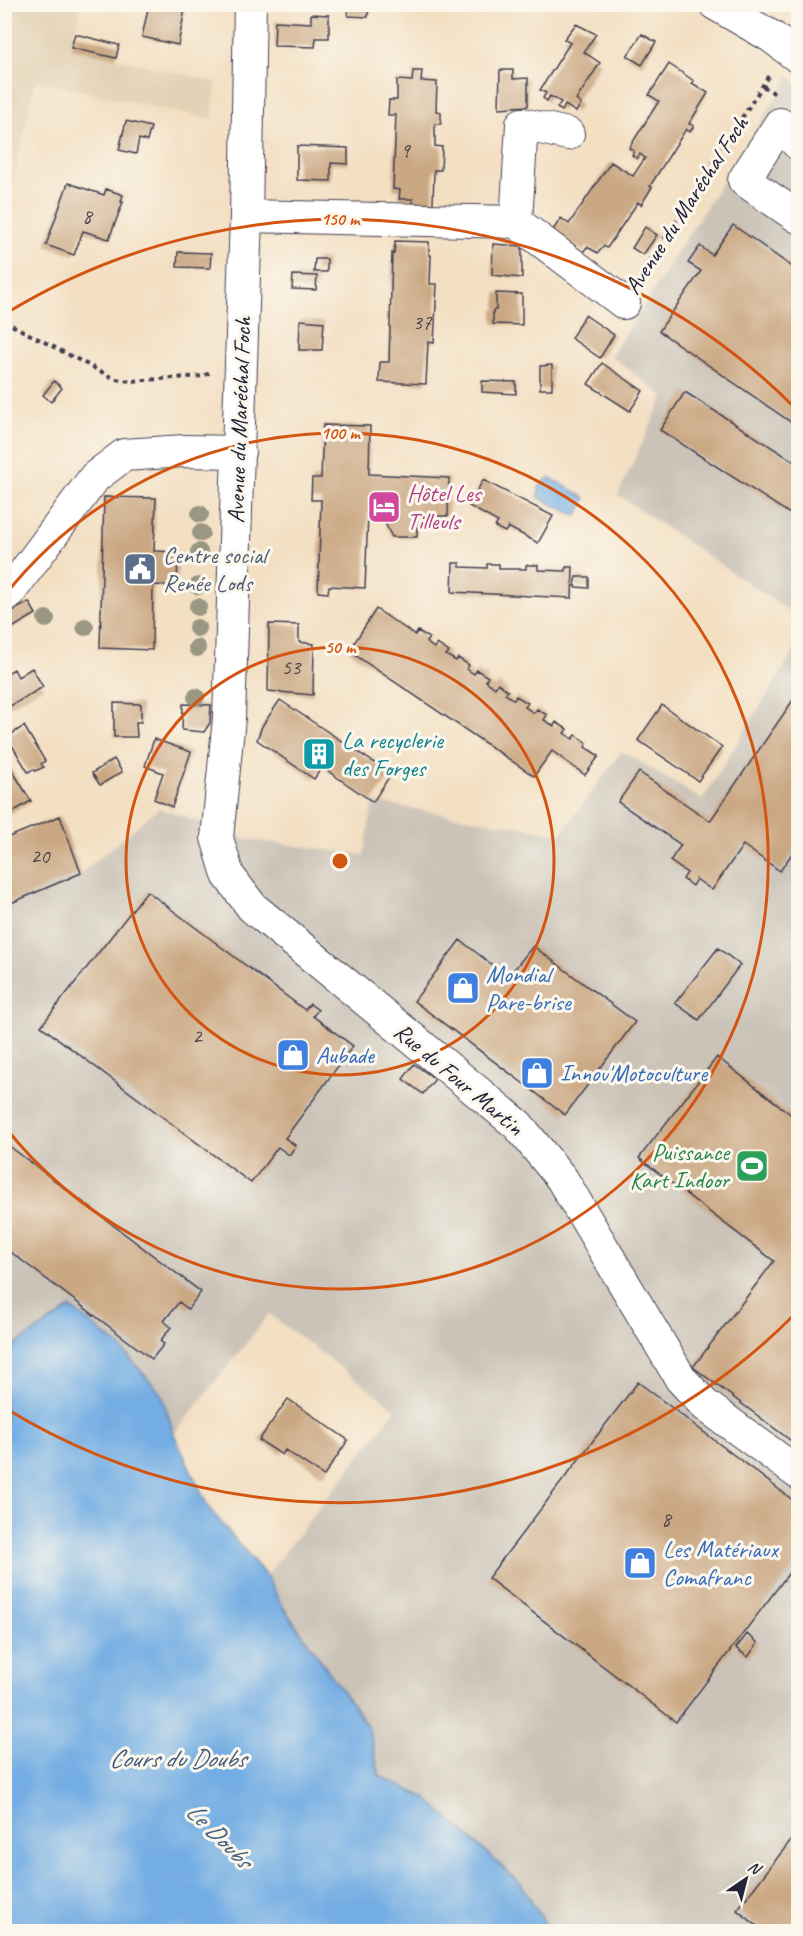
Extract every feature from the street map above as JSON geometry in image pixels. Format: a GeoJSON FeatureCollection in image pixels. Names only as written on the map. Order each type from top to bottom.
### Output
{"type":"FeatureCollection","features":[{"type":"Feature","properties":{"kind":"street","name":"Avenue du Maréchal Foch"},"geometry":{"type":"LineString","coordinates":[[217,838],[229,718],[246,216],[250,4]]}},
{"type":"Feature","properties":{"kind":"street"},"geometry":{"type":"LineString","coordinates":[[715,4],[772,37],[798,57]]}},
{"type":"Feature","properties":{"kind":"street"},"geometry":{"type":"LineString","coordinates":[[246,216],[516,222],[522,124],[568,134]]}},
{"type":"Feature","properties":{"kind":"street"},"geometry":{"type":"LineString","coordinates":[[798,144],[780,124],[744,180],[798,217]]}},
{"type":"Feature","properties":{"kind":"street","name":"Avenue du Maréchal Foch"},"geometry":{"type":"LineString","coordinates":[[516,222],[624,303]]}},
{"type":"Feature","properties":{"kind":"street"},"geometry":{"type":"LineString","coordinates":[[4,596],[15,586],[95,477],[124,454],[184,451],[239,452]]}},
{"type":"Feature","properties":{"kind":"street","name":"Rue du Four Martin"},"geometry":{"type":"LineString","coordinates":[[217,838],[228,875],[252,907],[518,1125],[562,1179],[681,1379],[705,1406],[798,1473]]}},
{"type":"Feature","properties":{"kind":"path","name":"Avenue du Maréchal Foch"},"geometry":{"type":"LineString","coordinates":[[624,303],[763,86]]}},
{"type":"Feature","properties":{"kind":"path"},"geometry":{"type":"LineString","coordinates":[[4,321],[115,379],[130,381],[203,376],[215,371]]}},
{"type":"Feature","properties":{"kind":"shaded area"},"geometry":{"type":"Polygon","coordinates":[[[5,5],[82,5],[72,48],[216,82],[212,119],[35,81],[5,219],[5,5]]]}},
{"type":"Feature","properties":{"kind":"shaded area"},"geometry":{"type":"Polygon","coordinates":[[[790,76],[798,86],[798,617],[618,495],[664,396],[611,356],[790,76]]]}},
{"type":"Feature","properties":{"kind":"shaded area"},"geometry":{"type":"Polygon","coordinates":[[[798,645],[798,1931],[550,1931],[521,1884],[426,1798],[380,1776],[368,1727],[283,1607],[266,1576],[396,1409],[269,1314],[174,1434],[162,1394],[121,1348],[71,1308],[5,1352],[5,906],[81,873],[159,808],[247,839],[364,855],[373,802],[561,834],[622,751],[702,800],[798,645]]]}},
{"type":"Feature","properties":{"kind":"water"},"geometry":{"type":"Polygon","coordinates":[[[550,478],[586,498],[577,516],[539,498],[540,486],[550,478]]]}},
{"type":"Feature","properties":{"kind":"water","name":"Cours du Doubs"},"geometry":{"type":"Polygon","coordinates":[[[71,1308],[121,1348],[162,1395],[174,1434],[208,1507],[266,1576],[283,1607],[368,1727],[380,1776],[426,1798],[521,1884],[550,1931],[5,1931],[5,1352],[71,1308]]]}},
{"type":"Feature","properties":{"kind":"building"},"geometry":{"type":"Polygon","coordinates":[[[149,4],[186,4],[178,45],[142,37],[149,4]]]}},
{"type":"Feature","properties":{"kind":"building"},"geometry":{"type":"Polygon","coordinates":[[[349,4],[369,4],[368,17],[348,16],[349,4]]]}},
{"type":"Feature","properties":{"kind":"building"},"geometry":{"type":"Polygon","coordinates":[[[311,14],[329,15],[329,38],[316,38],[315,47],[274,46],[275,21],[311,23],[311,14]]]}},
{"type":"Feature","properties":{"kind":"building"},"geometry":{"type":"Polygon","coordinates":[[[576,24],[596,34],[584,52],[600,63],[576,100],[581,104],[576,112],[565,105],[562,111],[557,108],[561,102],[550,96],[547,101],[543,98],[546,93],[540,90],[570,43],[564,39],[576,24]]]}},
{"type":"Feature","properties":{"kind":"building"},"geometry":{"type":"Polygon","coordinates":[[[75,34],[119,45],[116,58],[71,48],[75,34]]]}},
{"type":"Feature","properties":{"kind":"building"},"geometry":{"type":"Polygon","coordinates":[[[642,34],[656,42],[642,65],[627,56],[642,34]]]}},
{"type":"Feature","properties":{"kind":"building"},"geometry":{"type":"Polygon","coordinates":[[[669,64],[708,93],[689,124],[694,126],[690,132],[686,129],[650,186],[652,187],[641,205],[638,202],[607,248],[604,246],[598,253],[587,247],[583,252],[553,230],[561,218],[569,224],[611,162],[633,176],[645,158],[640,154],[637,159],[632,155],[634,151],[629,148],[659,101],[649,95],[669,64]]]}},
{"type":"Feature","properties":{"kind":"building"},"geometry":{"type":"Polygon","coordinates":[[[500,70],[513,70],[513,79],[528,78],[528,106],[499,108],[500,70]]]}},
{"type":"Feature","properties":{"kind":"building"},"geometry":{"type":"Polygon","coordinates":[[[413,71],[422,71],[421,81],[437,82],[436,111],[441,112],[441,124],[435,124],[435,146],[442,147],[441,170],[434,170],[433,204],[413,204],[413,199],[399,199],[400,190],[393,189],[396,115],[388,115],[389,100],[397,100],[397,80],[412,81],[413,71]]]}},
{"type":"Feature","properties":{"kind":"building"},"geometry":{"type":"Polygon","coordinates":[[[126,121],[151,127],[147,141],[139,139],[136,154],[119,150],[126,121]]]}},
{"type":"Feature","properties":{"kind":"building"},"geometry":{"type":"Polygon","coordinates":[[[297,146],[348,148],[348,164],[331,163],[331,181],[297,180],[297,146]]]}},
{"type":"Feature","properties":{"kind":"building"},"geometry":{"type":"Polygon","coordinates":[[[68,183],[104,195],[106,189],[123,195],[121,202],[123,202],[109,239],[83,231],[74,255],[46,245],[68,183]]]}},
{"type":"Feature","properties":{"kind":"building"},"geometry":{"type":"Polygon","coordinates":[[[733,225],[798,271],[798,427],[659,331],[701,271],[688,263],[700,246],[712,255],[733,225]]]}},
{"type":"Feature","properties":{"kind":"building"},"geometry":{"type":"Polygon","coordinates":[[[645,227],[657,235],[643,255],[632,248],[645,227]]]}},
{"type":"Feature","properties":{"kind":"building"},"geometry":{"type":"Polygon","coordinates":[[[395,241],[429,242],[430,284],[437,284],[434,343],[428,342],[426,384],[379,382],[380,362],[389,362],[392,253],[394,254],[395,241]]]}},
{"type":"Feature","properties":{"kind":"building"},"geometry":{"type":"Polygon","coordinates":[[[493,244],[522,246],[522,278],[492,275],[493,244]]]}},
{"type":"Feature","properties":{"kind":"building"},"geometry":{"type":"Polygon","coordinates":[[[178,252],[211,253],[210,268],[177,267],[178,252]]]}},
{"type":"Feature","properties":{"kind":"building"},"geometry":{"type":"Polygon","coordinates":[[[315,259],[327,259],[327,272],[314,272],[315,259]]]}},
{"type":"Feature","properties":{"kind":"building"},"geometry":{"type":"Polygon","coordinates":[[[293,275],[317,276],[316,290],[292,289],[293,275]]]}},
{"type":"Feature","properties":{"kind":"building"},"geometry":{"type":"Polygon","coordinates":[[[496,293],[522,294],[522,325],[493,324],[496,293]]]}},
{"type":"Feature","properties":{"kind":"building"},"geometry":{"type":"Polygon","coordinates":[[[585,315],[614,335],[600,358],[571,338],[585,315]]]}},
{"type":"Feature","properties":{"kind":"building"},"geometry":{"type":"Polygon","coordinates":[[[300,320],[324,322],[322,350],[299,350],[300,320]]]}},
{"type":"Feature","properties":{"kind":"building"},"geometry":{"type":"Polygon","coordinates":[[[602,363],[643,391],[630,411],[588,384],[602,363]]]}},
{"type":"Feature","properties":{"kind":"building"},"geometry":{"type":"Polygon","coordinates":[[[552,365],[552,389],[540,389],[540,366],[552,365]]]}},
{"type":"Feature","properties":{"kind":"building"},"geometry":{"type":"Polygon","coordinates":[[[54,381],[62,388],[51,402],[43,395],[54,381]]]}},
{"type":"Feature","properties":{"kind":"building"},"geometry":{"type":"Polygon","coordinates":[[[482,381],[516,382],[516,394],[482,392],[482,381]]]}},
{"type":"Feature","properties":{"kind":"building"},"geometry":{"type":"Polygon","coordinates":[[[685,392],[798,464],[798,519],[660,430],[685,392]]]}},
{"type":"Feature","properties":{"kind":"building","name":"Hôtel Les Tilleuls"},"geometry":{"type":"Polygon","coordinates":[[[323,425],[370,426],[369,474],[449,478],[448,516],[417,516],[417,537],[392,537],[381,515],[368,514],[365,588],[329,586],[328,593],[318,592],[321,500],[311,500],[312,478],[321,478],[323,425]]]}},
{"type":"Feature","properties":{"kind":"building"},"geometry":{"type":"Polygon","coordinates":[[[483,480],[553,516],[538,543],[508,527],[505,532],[495,527],[498,522],[469,506],[483,480]]]}},
{"type":"Feature","properties":{"kind":"building","name":"Centre social Renée Lods"},"geometry":{"type":"Polygon","coordinates":[[[104,497],[156,498],[154,551],[178,552],[177,586],[153,585],[152,650],[100,648],[104,497]]]}},
{"type":"Feature","properties":{"kind":"building"},"geometry":{"type":"Polygon","coordinates":[[[453,563],[460,563],[460,567],[487,568],[487,564],[499,564],[499,569],[526,569],[526,565],[538,565],[538,570],[566,571],[566,567],[573,567],[572,598],[452,592],[453,563]]]}},
{"type":"Feature","properties":{"kind":"building"},"geometry":{"type":"Polygon","coordinates":[[[576,577],[589,577],[589,588],[575,587],[576,577]]]}},
{"type":"Feature","properties":{"kind":"building"},"geometry":{"type":"Polygon","coordinates":[[[29,602],[36,614],[7,631],[4,627],[4,616],[29,602]]]}},
{"type":"Feature","properties":{"kind":"building"},"geometry":{"type":"Polygon","coordinates":[[[376,609],[415,635],[418,631],[429,638],[426,642],[434,648],[437,644],[449,652],[446,655],[456,661],[458,658],[469,665],[467,669],[474,674],[477,670],[488,677],[486,681],[495,688],[498,683],[508,691],[505,694],[514,700],[516,696],[528,703],[525,707],[534,713],[537,709],[547,715],[544,720],[554,726],[556,722],[567,729],[564,733],[573,739],[576,735],[587,743],[585,747],[599,756],[585,775],[552,751],[534,776],[349,651],[376,609]]]}},
{"type":"Feature","properties":{"kind":"building"},"geometry":{"type":"Polygon","coordinates":[[[269,624],[299,625],[299,642],[314,644],[313,695],[268,691],[269,624]]]}},
{"type":"Feature","properties":{"kind":"building"},"geometry":{"type":"Polygon","coordinates":[[[32,668],[43,687],[7,708],[4,704],[4,675],[14,669],[18,677],[32,668]]]}},
{"type":"Feature","properties":{"kind":"building"},"geometry":{"type":"Polygon","coordinates":[[[798,693],[798,845],[780,871],[743,845],[712,890],[696,879],[692,886],[683,879],[687,873],[670,861],[681,845],[618,802],[639,772],[710,821],[798,693]]]}},
{"type":"Feature","properties":{"kind":"building","name":"La recyclerie des Forges"},"geometry":{"type":"Polygon","coordinates":[[[280,700],[391,774],[373,802],[322,767],[314,779],[257,740],[262,726],[280,700]]]}},
{"type":"Feature","properties":{"kind":"building"},"geometry":{"type":"Polygon","coordinates":[[[114,703],[141,704],[141,722],[136,722],[137,737],[114,737],[114,703]]]}},
{"type":"Feature","properties":{"kind":"building"},"geometry":{"type":"Polygon","coordinates":[[[183,704],[211,705],[210,723],[204,732],[182,730],[183,704]]]}},
{"type":"Feature","properties":{"kind":"building"},"geometry":{"type":"Polygon","coordinates":[[[662,705],[722,747],[698,781],[638,740],[662,705]]]}},
{"type":"Feature","properties":{"kind":"building"},"geometry":{"type":"Polygon","coordinates":[[[24,726],[45,761],[41,764],[44,767],[35,771],[34,769],[28,772],[7,737],[24,726]]]}},
{"type":"Feature","properties":{"kind":"building"},"geometry":{"type":"Polygon","coordinates":[[[154,739],[191,752],[172,807],[154,799],[163,773],[145,766],[154,739]]]}},
{"type":"Feature","properties":{"kind":"building"},"geometry":{"type":"Polygon","coordinates":[[[4,757],[31,801],[4,817],[4,757]]]}},
{"type":"Feature","properties":{"kind":"building"},"geometry":{"type":"Polygon","coordinates":[[[114,759],[122,772],[100,785],[92,773],[114,759]]]}},
{"type":"Feature","properties":{"kind":"building"},"geometry":{"type":"Polygon","coordinates":[[[60,816],[81,873],[4,906],[4,839],[60,816]]]}},
{"type":"Feature","properties":{"kind":"building"},"geometry":{"type":"Polygon","coordinates":[[[147,891],[305,1010],[310,1004],[318,1010],[313,1016],[353,1046],[285,1138],[296,1146],[289,1155],[278,1147],[251,1183],[41,1026],[147,891]]]}},
{"type":"Feature","properties":{"kind":"building"},"geometry":{"type":"Polygon","coordinates":[[[460,940],[508,977],[533,946],[635,1022],[565,1115],[414,1001],[460,940]]]}},
{"type":"Feature","properties":{"kind":"building"},"geometry":{"type":"Polygon","coordinates":[[[718,948],[740,965],[699,1020],[675,1003],[718,948]]]}},
{"type":"Feature","properties":{"kind":"building"},"geometry":{"type":"Polygon","coordinates":[[[717,1057],[798,1120],[798,1446],[693,1367],[774,1261],[639,1158],[717,1057]]]}},
{"type":"Feature","properties":{"kind":"building"},"geometry":{"type":"Polygon","coordinates":[[[414,1064],[435,1079],[423,1094],[403,1079],[414,1064]]]}},
{"type":"Feature","properties":{"kind":"building"},"geometry":{"type":"Polygon","coordinates":[[[4,1142],[201,1292],[188,1309],[179,1302],[164,1321],[171,1327],[160,1341],[164,1344],[152,1359],[4,1247],[4,1142]]]}},
{"type":"Feature","properties":{"kind":"building"},"geometry":{"type":"Polygon","coordinates":[[[638,1382],[798,1504],[798,1561],[676,1722],[488,1578],[638,1382]]]}},
{"type":"Feature","properties":{"kind":"building"},"geometry":{"type":"Polygon","coordinates":[[[288,1399],[348,1440],[324,1476],[285,1450],[282,1455],[259,1440],[288,1399]]]}},
{"type":"Feature","properties":{"kind":"building"},"geometry":{"type":"Polygon","coordinates":[[[747,1634],[758,1643],[748,1657],[736,1648],[747,1634]]]}},
{"type":"Feature","properties":{"kind":"building"},"geometry":{"type":"Polygon","coordinates":[[[791,1840],[798,1846],[798,1932],[765,1932],[737,1910],[791,1840]]]}},
{"type":"Feature","properties":{"kind":"place","name":"Hôtel Les Tilleuls"},"geometry":{"type":"Point","coordinates":[384,507]}},
{"type":"Feature","properties":{"kind":"place","name":"Centre social Renée Lods"},"geometry":{"type":"Point","coordinates":[140,569]}},
{"type":"Feature","properties":{"kind":"place","name":"La recyclerie des Forges"},"geometry":{"type":"Point","coordinates":[319,754]}},
{"type":"Feature","properties":{"kind":"place","name":"Mondial Pare-brise"},"geometry":{"type":"Point","coordinates":[463,988]}},
{"type":"Feature","properties":{"kind":"place","name":"Aubade"},"geometry":{"type":"Point","coordinates":[293,1055]}},
{"type":"Feature","properties":{"kind":"place","name":"Innov'Motoculture"},"geometry":{"type":"Point","coordinates":[537,1073]}},
{"type":"Feature","properties":{"kind":"place","name":"Puissance Kart Indoor"},"geometry":{"type":"Point","coordinates":[752,1166]}},
{"type":"Feature","properties":{"kind":"place","name":"Les Matériaux Comafranc"},"geometry":{"type":"Point","coordinates":[640,1563]}},
{"type":"Feature","properties":{"kind":"water label","name":"Le Doubs"},"geometry":{"type":"Point","coordinates":[219,1835]}}]}
